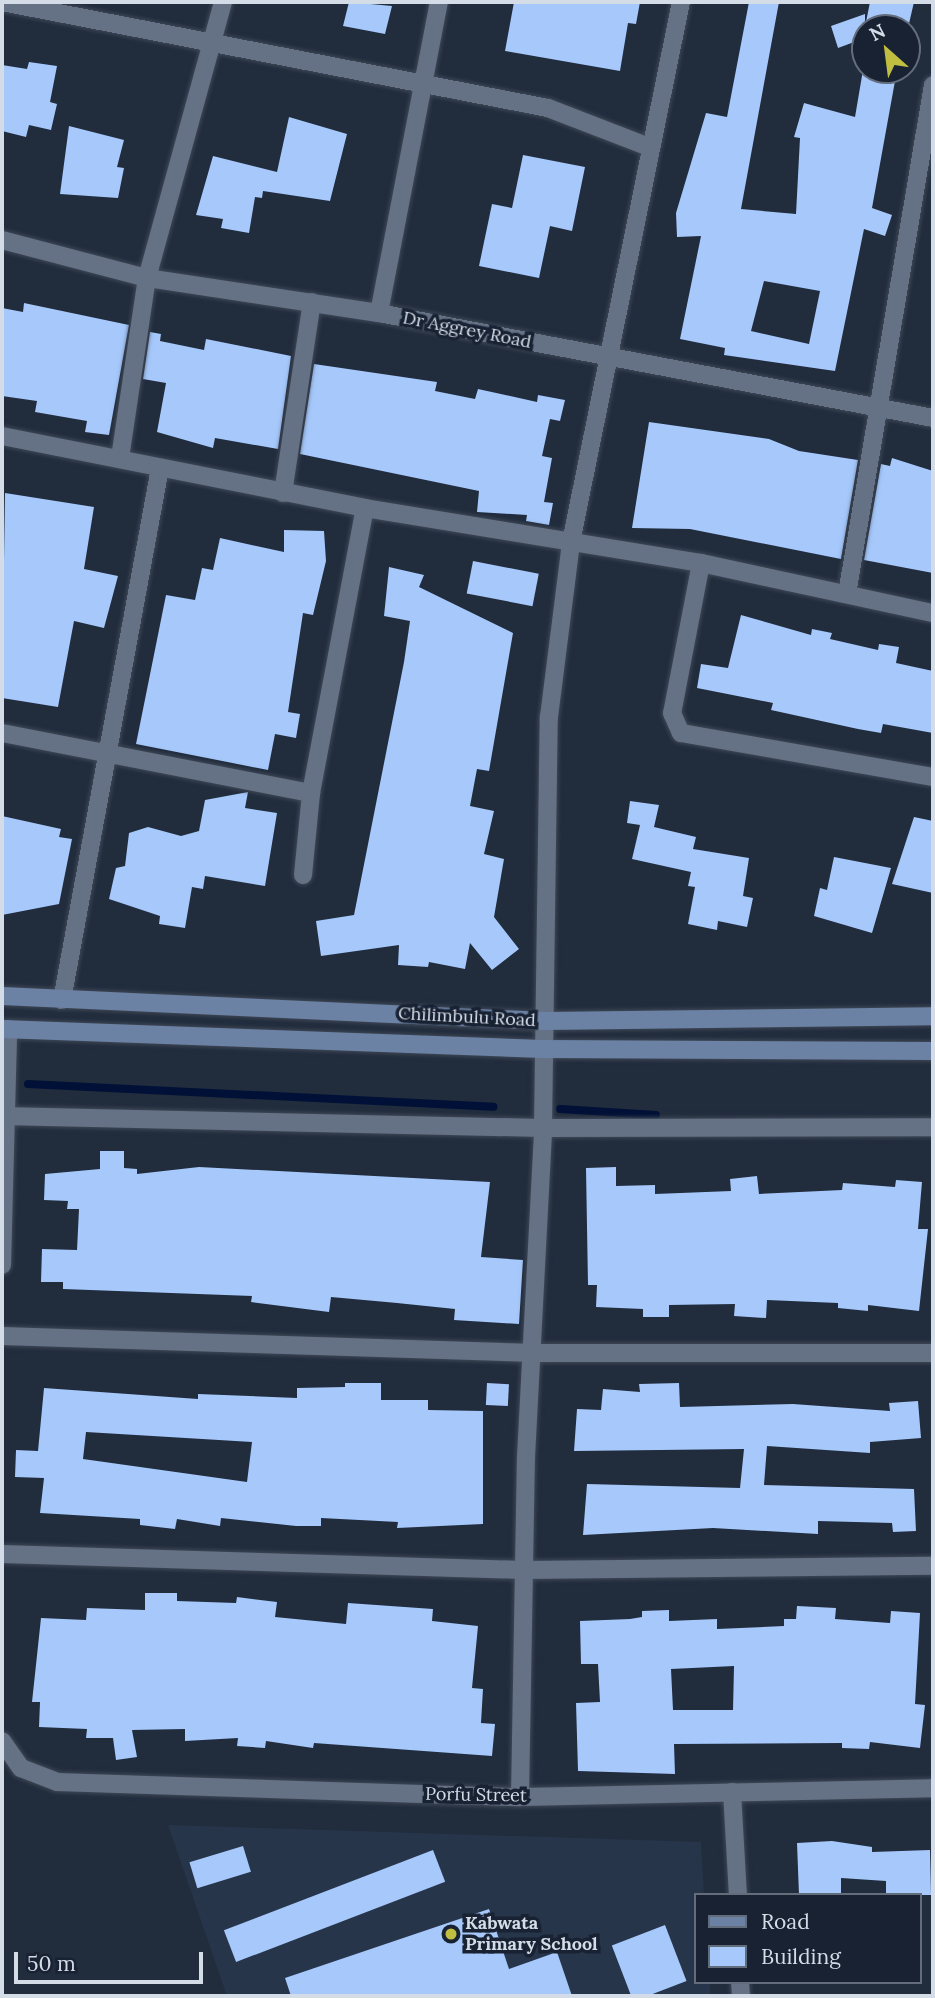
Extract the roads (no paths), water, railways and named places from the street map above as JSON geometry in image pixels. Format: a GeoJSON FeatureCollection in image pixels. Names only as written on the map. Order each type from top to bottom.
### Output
{"type":"FeatureCollection","features":[{"type":"Feature","properties":{"kind":"main road","name":"Chilimbulu Road"},"geometry":{"type":"LineString","coordinates":[[2,996],[545,1021],[933,1016]]}},
{"type":"Feature","properties":{"kind":"main road","name":"Chilimbulu Road"},"geometry":{"type":"LineString","coordinates":[[5,1029],[543,1049],[933,1051]]}},
{"type":"Feature","properties":{"kind":"street"},"geometry":{"type":"LineString","coordinates":[[2,2],[548,108],[649,147]]}},
{"type":"Feature","properties":{"kind":"street"},"geometry":{"type":"LineString","coordinates":[[120,458],[147,278],[214,45],[223,2]]}},
{"type":"Feature","properties":{"kind":"street"},"geometry":{"type":"LineString","coordinates":[[379,313],[439,2]]}},
{"type":"Feature","properties":{"kind":"street"},"geometry":{"type":"LineString","coordinates":[[520,1797],[523,1570],[536,1353],[543,1128],[549,717],[571,542],[649,147],[681,2]]}},
{"type":"Feature","properties":{"kind":"street"},"geometry":{"type":"LineString","coordinates":[[847,594],[933,85]]}},
{"type":"Feature","properties":{"kind":"street","name":"Dr Aggrey Road"},"geometry":{"type":"LineString","coordinates":[[2,240],[147,278],[379,313],[933,418]]}},
{"type":"Feature","properties":{"kind":"street"},"geometry":{"type":"LineString","coordinates":[[283,493],[312,302]]}},
{"type":"Feature","properties":{"kind":"street"},"geometry":{"type":"LineString","coordinates":[[2,436],[365,508],[701,563],[933,613]]}},
{"type":"Feature","properties":{"kind":"street"},"geometry":{"type":"LineString","coordinates":[[62,1000],[160,468]]}},
{"type":"Feature","properties":{"kind":"street"},"geometry":{"type":"LineString","coordinates":[[303,876],[311,793],[365,508]]}},
{"type":"Feature","properties":{"kind":"street"},"geometry":{"type":"LineString","coordinates":[[701,563],[672,713],[681,733],[933,777]]}},
{"type":"Feature","properties":{"kind":"street"},"geometry":{"type":"LineString","coordinates":[[2,733],[108,756],[311,793]]}},
{"type":"Feature","properties":{"kind":"street"},"geometry":{"type":"LineString","coordinates":[[2,1265],[5,1029]]}},
{"type":"Feature","properties":{"kind":"street"},"geometry":{"type":"LineString","coordinates":[[4,1116],[543,1128],[933,1127]]}},
{"type":"Feature","properties":{"kind":"street"},"geometry":{"type":"LineString","coordinates":[[2,1336],[536,1353],[933,1353]]}},
{"type":"Feature","properties":{"kind":"street"},"geometry":{"type":"LineString","coordinates":[[2,1554],[523,1570],[933,1566]]}},
{"type":"Feature","properties":{"kind":"street","name":"Porfu Street"},"geometry":{"type":"LineString","coordinates":[[2,1741],[21,1768],[57,1782],[520,1797],[933,1788]]}},
{"type":"Feature","properties":{"kind":"street"},"geometry":{"type":"LineString","coordinates":[[732,1792],[738,1893]]}},
{"type":"Feature","properties":{"kind":"waterway"},"geometry":{"type":"LineString","coordinates":[[28,1084],[493,1107]]}},
{"type":"Feature","properties":{"kind":"waterway"},"geometry":{"type":"LineString","coordinates":[[560,1109],[656,1115]]}},
{"type":"Feature","properties":{"kind":"place","name":"Kabwata Primary School"},"geometry":{"type":"Point","coordinates":[451,1934]}}]}
